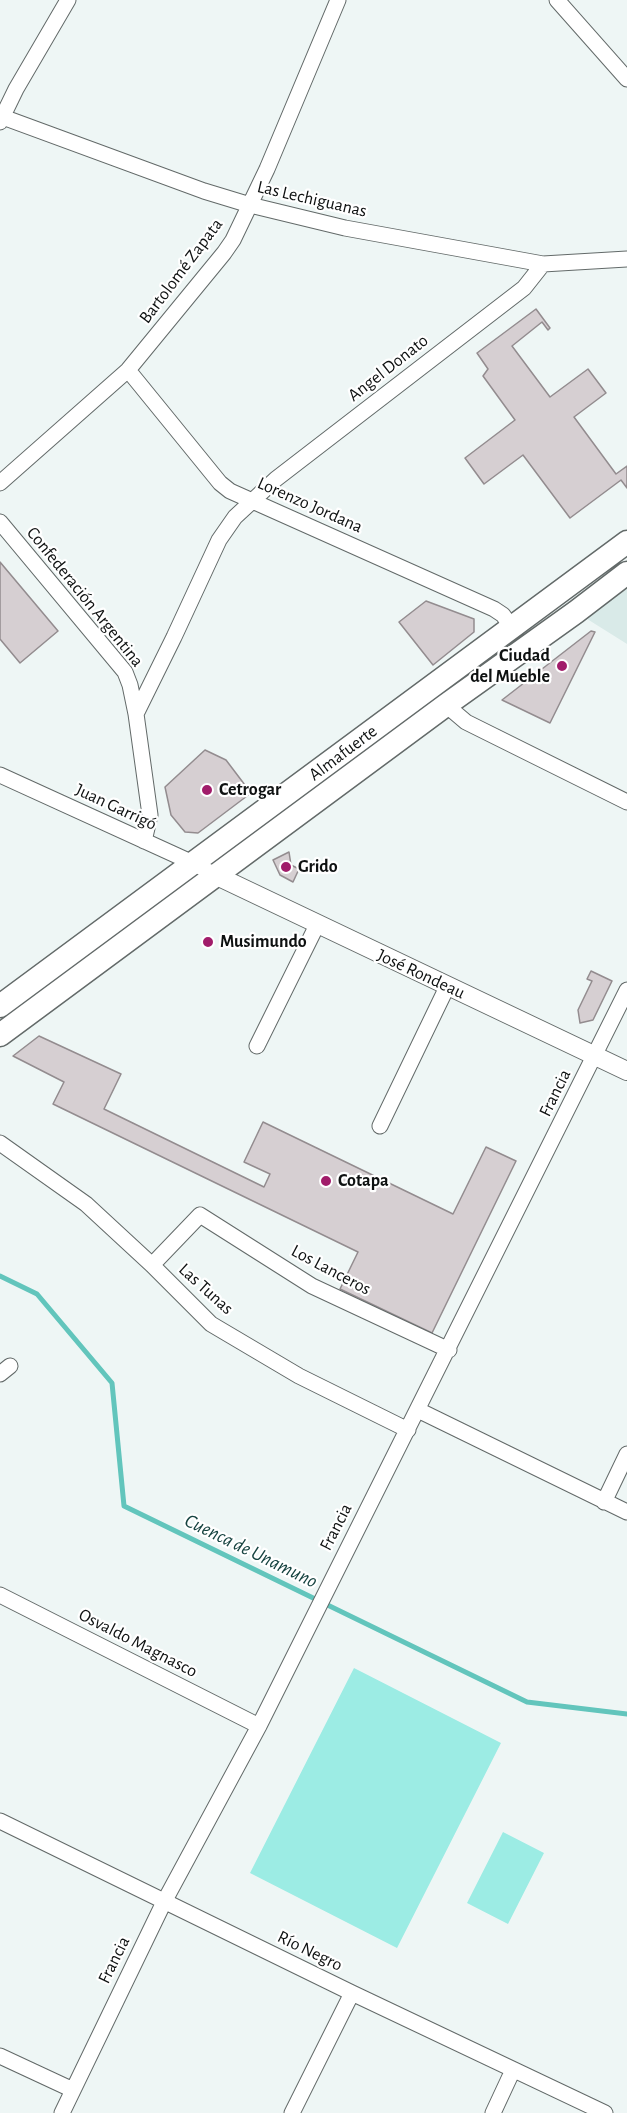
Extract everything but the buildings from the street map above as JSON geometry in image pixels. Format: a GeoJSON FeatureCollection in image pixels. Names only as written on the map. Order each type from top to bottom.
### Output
{"type":"FeatureCollection","features":[{"type":"Feature","properties":{"kind":"main road","name":"Almafuerte"},"geometry":{"type":"LineString","coordinates":[[0,1006],[627,542]]}},
{"type":"Feature","properties":{"kind":"main road","name":"Almafuerte"},"geometry":{"type":"LineString","coordinates":[[0,1035],[627,573]]}},
{"type":"Feature","properties":{"kind":"street"},"geometry":{"type":"LineString","coordinates":[[1,118],[68,0]]}},
{"type":"Feature","properties":{"kind":"street","name":"Bartolomé Zapata"},"geometry":{"type":"LineString","coordinates":[[0,483],[128,370],[224,253],[233,240],[267,170],[338,0]]}},
{"type":"Feature","properties":{"kind":"street"},"geometry":{"type":"LineString","coordinates":[[557,0],[627,79]]}},
{"type":"Feature","properties":{"kind":"street","name":"Las Lechiguanas"},"geometry":{"type":"LineString","coordinates":[[1,118],[250,205],[345,228],[543,264],[627,259]]}},
{"type":"Feature","properties":{"kind":"street","name":"Angel Donato"},"geometry":{"type":"LineString","coordinates":[[136,714],[219,540],[235,517],[276,479],[524,288],[543,264]]}},
{"type":"Feature","properties":{"kind":"street","name":"Lorenzo Jordana"},"geometry":{"type":"LineString","coordinates":[[128,370],[220,483],[230,491],[494,609],[503,615],[512,628]]}},
{"type":"Feature","properties":{"kind":"street","name":"Confederación Argentina"},"geometry":{"type":"LineString","coordinates":[[0,522],[125,672],[136,714],[150,815],[144,841]]}},
{"type":"Feature","properties":{"kind":"street"},"geometry":{"type":"LineString","coordinates":[[446,705],[466,722],[627,802]]}},
{"type":"Feature","properties":{"kind":"street","name":"Juan Garrigó"},"geometry":{"type":"LineString","coordinates":[[0,775],[215,875]]}},
{"type":"Feature","properties":{"kind":"street","name":"José Rondeau"},"geometry":{"type":"LineString","coordinates":[[215,875],[627,1071]]}},
{"type":"Feature","properties":{"kind":"street"},"geometry":{"type":"LineString","coordinates":[[257,1046],[317,925]]}},
{"type":"Feature","properties":{"kind":"street"},"geometry":{"type":"LineString","coordinates":[[380,1126],[447,987]]}},
{"type":"Feature","properties":{"kind":"street","name":"Francia"},"geometry":{"type":"LineString","coordinates":[[62,2113],[164,1902],[260,1726],[627,990]]}},
{"type":"Feature","properties":{"kind":"street","name":"Las Tunas"},"geometry":{"type":"LineString","coordinates":[[0,1143],[86,1204],[211,1324],[299,1376],[408,1430]]}},
{"type":"Feature","properties":{"kind":"street","name":"Los Lanceros"},"geometry":{"type":"LineString","coordinates":[[152,1265],[200,1215],[312,1286],[449,1350]]}},
{"type":"Feature","properties":{"kind":"street"},"geometry":{"type":"LineString","coordinates":[[418,1410],[627,1512]]}},
{"type":"Feature","properties":{"kind":"street"},"geometry":{"type":"LineString","coordinates":[[604,1502],[627,1454]]}},
{"type":"Feature","properties":{"kind":"street","name":"Osvaldo Magnasco"},"geometry":{"type":"LineString","coordinates":[[0,1595],[260,1726]]}},
{"type":"Feature","properties":{"kind":"street","name":"Río Negro"},"geometry":{"type":"LineString","coordinates":[[0,1821],[351,1993],[605,2113]]}},
{"type":"Feature","properties":{"kind":"street"},"geometry":{"type":"LineString","coordinates":[[292,2113],[351,1993]]}},
{"type":"Feature","properties":{"kind":"street"},"geometry":{"type":"LineString","coordinates":[[0,2055],[73,2090]]}},
{"type":"Feature","properties":{"kind":"street"},"geometry":{"type":"LineString","coordinates":[[493,2113],[513,2070]]}},
{"type":"Feature","properties":{"kind":"shaded area"},"geometry":{"type":"Polygon","coordinates":[[[627,573],[627,644],[576,612],[627,573]]]}},
{"type":"Feature","properties":{"kind":"shaded area"},"geometry":{"type":"Polygon","coordinates":[[[354,1668],[501,1743],[397,1948],[250,1873],[354,1668]]]}},
{"type":"Feature","properties":{"kind":"shaded area"},"geometry":{"type":"Polygon","coordinates":[[[503,1832],[544,1853],[508,1924],[467,1903],[503,1832]]]}},
{"type":"Feature","properties":{"kind":"waterway","name":"Cuenca de Unamuno"},"geometry":{"type":"LineString","coordinates":[[0,1276],[37,1294],[112,1383],[124,1506],[527,1702],[627,1714]]}},
{"type":"Feature","properties":{"kind":"place","name":"Ciudad del Mueble"},"geometry":{"type":"Point","coordinates":[562,666]}},
{"type":"Feature","properties":{"kind":"place","name":"Cetrogar"},"geometry":{"type":"Point","coordinates":[207,790]}},
{"type":"Feature","properties":{"kind":"place","name":"Grido"},"geometry":{"type":"Point","coordinates":[286,867]}},
{"type":"Feature","properties":{"kind":"place","name":"Musimundo"},"geometry":{"type":"Point","coordinates":[208,942]}},
{"type":"Feature","properties":{"kind":"place","name":"Cotapa"},"geometry":{"type":"Point","coordinates":[326,1181]}}]}
